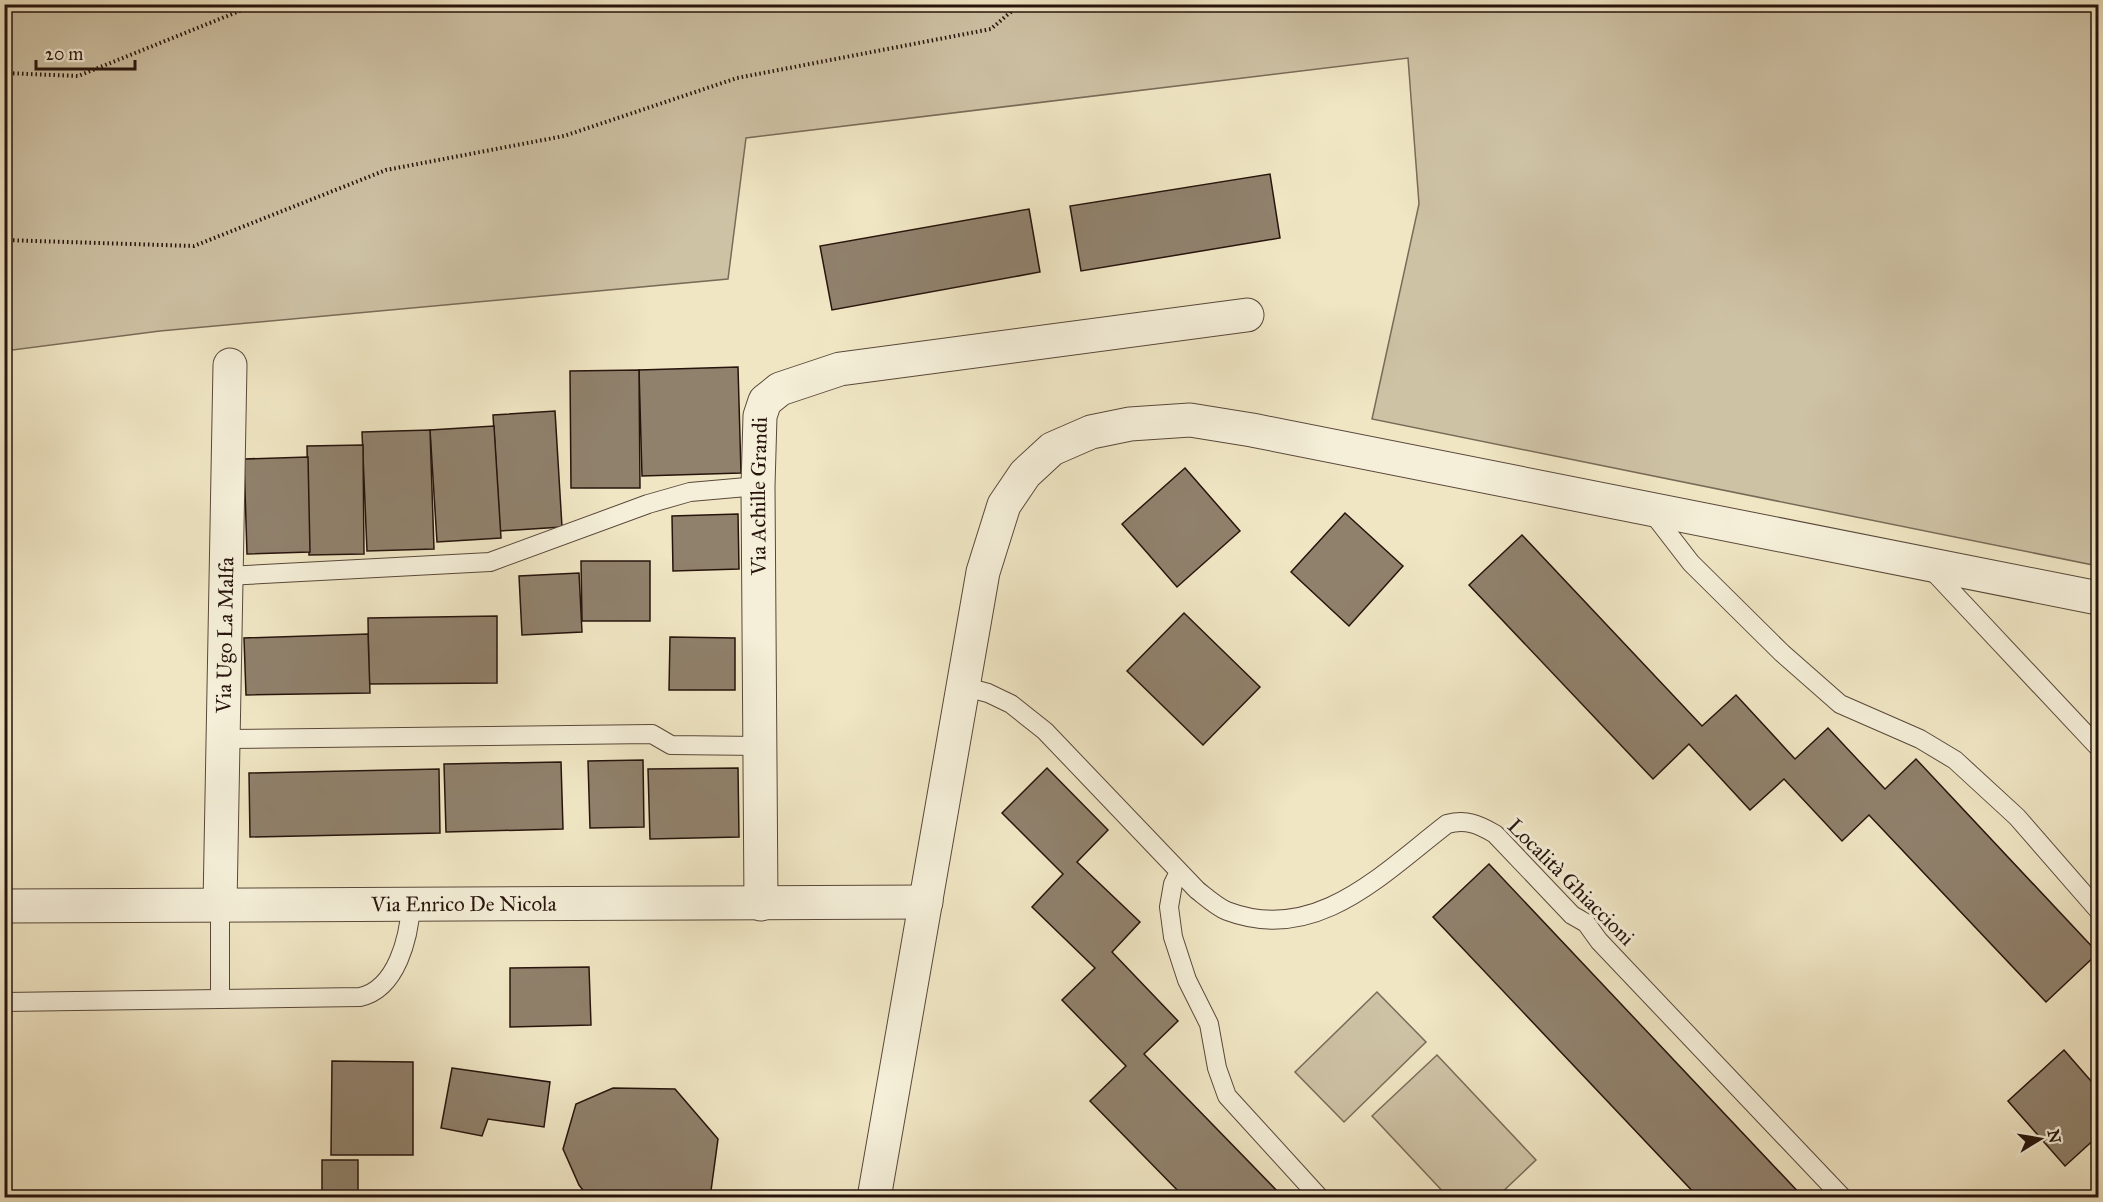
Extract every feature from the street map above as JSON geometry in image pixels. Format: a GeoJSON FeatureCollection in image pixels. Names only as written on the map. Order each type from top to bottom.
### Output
{"type":"FeatureCollection","features":[{"type":"Feature","properties":{"kind":"street","name":"Via Achille Grandi"},"geometry":{"type":"LineString","coordinates":[[761,904],[758,486],[760,416],[765,401],[780,389],[840,369],[1247,315]]}},
{"type":"Feature","properties":{"kind":"street","name":"Via Ugo La Malfa"},"geometry":{"type":"LineString","coordinates":[[220,905],[230,365]]}},
{"type":"Feature","properties":{"kind":"street"},"geometry":{"type":"LineString","coordinates":[[874,1197],[983,572],[1004,505],[1025,474],[1052,449],[1091,432],[1130,424],[1190,420],[1264,432],[2098,598]]}},
{"type":"Feature","properties":{"kind":"street","name":"Via Enrico De Nicola"},"geometry":{"type":"LineString","coordinates":[[4,906],[926,902]]}},
{"type":"Feature","properties":{"kind":"lane"},"geometry":{"type":"LineString","coordinates":[[227,576],[490,562],[648,504],[690,492],[758,486]]}},
{"type":"Feature","properties":{"kind":"lane"},"geometry":{"type":"LineString","coordinates":[[1649,509],[1691,563],[1782,653],[1840,704],[1920,739],[1955,760],[2017,817],[2098,910]]}},
{"type":"Feature","properties":{"kind":"lane"},"geometry":{"type":"LineString","coordinates":[[1927,564],[2098,747]]}},
{"type":"Feature","properties":{"kind":"lane","name":"Località Ghiaccioni"},"geometry":{"type":"LineString","coordinates":[[962,686],[988,693],[1011,704],[1046,731],[1179,872],[1197,890],[1225,911],[1252,918],[1286,920],[1320,913],[1354,896],[1447,824],[1460,820],[1479,824],[1495,834],[1572,915],[1586,923],[1599,941],[1843,1197]]}},
{"type":"Feature","properties":{"kind":"lane"},"geometry":{"type":"LineString","coordinates":[[224,739],[652,734],[670,745],[760,746]]}},
{"type":"Feature","properties":{"kind":"lane"},"geometry":{"type":"LineString","coordinates":[[1179,872],[1173,884],[1169,907],[1173,937],[1187,980],[1209,1024],[1217,1068],[1227,1096],[1320,1197]]}},
{"type":"Feature","properties":{"kind":"lane"},"geometry":{"type":"LineString","coordinates":[[220,905],[220,998]]}},
{"type":"Feature","properties":{"kind":"lane"},"geometry":{"type":"LineString","coordinates":[[4,1002],[360,998],[370,995],[386,984],[404,947],[410,927],[411,905]]}},
{"type":"Feature","properties":{"kind":"path"},"geometry":{"type":"LineString","coordinates":[[4,73],[78,76],[257,4]]}},
{"type":"Feature","properties":{"kind":"path"},"geometry":{"type":"LineString","coordinates":[[4,240],[194,246],[386,170],[564,136],[737,78],[991,29],[1020,4]]}},
{"type":"Feature","properties":{"kind":"shaded area"},"geometry":{"type":"Polygon","coordinates":[[[4,5],[2098,5],[2098,566],[1372,419],[1419,204],[1408,58],[746,138],[728,279],[160,331],[5,351],[4,5]]]}},
{"type":"Feature","properties":{"kind":"shaded area"},"geometry":{"type":"Polygon","coordinates":[[[1377,992],[1426,1042],[1344,1122],[1295,1072],[1377,992]]]}},
{"type":"Feature","properties":{"kind":"shaded area"},"geometry":{"type":"Polygon","coordinates":[[[1437,1055],[1536,1160],[1497,1197],[1448,1197],[1372,1116],[1437,1055]]]}},
{"type":"Feature","properties":{"kind":"building"},"geometry":{"type":"Polygon","coordinates":[[[1270,174],[1280,238],[1081,271],[1070,206],[1270,174]]]}},
{"type":"Feature","properties":{"kind":"building"},"geometry":{"type":"Polygon","coordinates":[[[1029,209],[1040,272],[832,310],[820,246],[1029,209]]]}},
{"type":"Feature","properties":{"kind":"building"},"geometry":{"type":"Polygon","coordinates":[[[738,367],[741,473],[642,476],[639,370],[738,367]]]}},
{"type":"Feature","properties":{"kind":"building"},"geometry":{"type":"Polygon","coordinates":[[[639,370],[640,488],[571,488],[570,371],[639,370]]]}},
{"type":"Feature","properties":{"kind":"building"},"geometry":{"type":"Polygon","coordinates":[[[555,411],[562,527],[500,531],[493,415],[555,411]]]}},
{"type":"Feature","properties":{"kind":"building"},"geometry":{"type":"Polygon","coordinates":[[[494,426],[501,538],[437,542],[430,430],[494,426]]]}},
{"type":"Feature","properties":{"kind":"building"},"geometry":{"type":"Polygon","coordinates":[[[430,430],[434,549],[367,551],[362,432],[430,430]]]}},
{"type":"Feature","properties":{"kind":"building"},"geometry":{"type":"Polygon","coordinates":[[[363,445],[364,554],[309,555],[307,446],[363,445]]]}},
{"type":"Feature","properties":{"kind":"building"},"geometry":{"type":"Polygon","coordinates":[[[308,457],[310,552],[247,554],[244,459],[308,457]]]}},
{"type":"Feature","properties":{"kind":"building"},"geometry":{"type":"Polygon","coordinates":[[[1185,468],[1240,531],[1177,587],[1122,524],[1185,468]]]}},
{"type":"Feature","properties":{"kind":"building"},"geometry":{"type":"Polygon","coordinates":[[[1345,513],[1403,566],[1349,626],[1291,572],[1345,513]]]}},
{"type":"Feature","properties":{"kind":"building"},"geometry":{"type":"Polygon","coordinates":[[[738,514],[739,569],[673,571],[672,516],[738,514]]]}},
{"type":"Feature","properties":{"kind":"building"},"geometry":{"type":"Polygon","coordinates":[[[1522,535],[1702,726],[1736,695],[1795,759],[1828,728],[1885,789],[1916,759],[2098,953],[2046,1002],[1869,815],[1842,841],[1784,779],[1750,810],[1689,744],[1653,779],[1469,585],[1522,535]]]}},
{"type":"Feature","properties":{"kind":"building"},"geometry":{"type":"Polygon","coordinates":[[[581,561],[650,561],[650,621],[582,621],[581,561]]]}},
{"type":"Feature","properties":{"kind":"building"},"geometry":{"type":"Polygon","coordinates":[[[579,573],[582,632],[522,635],[519,576],[579,573]]]}},
{"type":"Feature","properties":{"kind":"building"},"geometry":{"type":"Polygon","coordinates":[[[1184,613],[1260,687],[1203,745],[1127,671],[1184,613]]]}},
{"type":"Feature","properties":{"kind":"building"},"geometry":{"type":"Polygon","coordinates":[[[497,616],[497,683],[369,684],[368,618],[497,616]]]}},
{"type":"Feature","properties":{"kind":"building"},"geometry":{"type":"Polygon","coordinates":[[[368,634],[370,693],[246,695],[244,638],[368,634]]]}},
{"type":"Feature","properties":{"kind":"building"},"geometry":{"type":"Polygon","coordinates":[[[670,637],[735,638],[735,690],[669,690],[670,637]]]}},
{"type":"Feature","properties":{"kind":"building"},"geometry":{"type":"Polygon","coordinates":[[[643,760],[644,827],[590,828],[588,761],[643,760]]]}},
{"type":"Feature","properties":{"kind":"building"},"geometry":{"type":"Polygon","coordinates":[[[561,762],[563,829],[446,832],[444,764],[561,762]]]}},
{"type":"Feature","properties":{"kind":"building"},"geometry":{"type":"Polygon","coordinates":[[[738,768],[739,837],[650,839],[648,769],[738,768]]]}},
{"type":"Feature","properties":{"kind":"building"},"geometry":{"type":"Polygon","coordinates":[[[1047,768],[1108,830],[1077,862],[1140,922],[1112,952],[1178,1021],[1144,1054],[1284,1198],[1185,1198],[1090,1101],[1126,1066],[1062,1000],[1095,968],[1032,907],[1063,874],[1002,813],[1047,768]]]}},
{"type":"Feature","properties":{"kind":"building"},"geometry":{"type":"Polygon","coordinates":[[[439,769],[440,833],[250,837],[249,773],[439,769]]]}},
{"type":"Feature","properties":{"kind":"building"},"geometry":{"type":"Polygon","coordinates":[[[1489,864],[1804,1198],[1699,1198],[1433,917],[1489,864]]]}},
{"type":"Feature","properties":{"kind":"building"},"geometry":{"type":"Polygon","coordinates":[[[589,967],[591,1025],[510,1027],[510,968],[589,967]]]}},
{"type":"Feature","properties":{"kind":"building"},"geometry":{"type":"Polygon","coordinates":[[[2064,1050],[2098,1089],[2098,1136],[2065,1166],[2008,1101],[2064,1050]]]}},
{"type":"Feature","properties":{"kind":"building"},"geometry":{"type":"Polygon","coordinates":[[[332,1061],[413,1062],[413,1155],[331,1155],[332,1061]]]}},
{"type":"Feature","properties":{"kind":"building"},"geometry":{"type":"Polygon","coordinates":[[[452,1068],[550,1082],[544,1127],[488,1119],[482,1136],[441,1128],[452,1068]]]}},
{"type":"Feature","properties":{"kind":"building"},"geometry":{"type":"Polygon","coordinates":[[[613,1088],[675,1089],[718,1139],[710,1198],[589,1198],[579,1185],[563,1149],[576,1104],[613,1088]]]}},
{"type":"Feature","properties":{"kind":"building"},"geometry":{"type":"Polygon","coordinates":[[[322,1160],[358,1160],[358,1198],[322,1198],[322,1160]]]}}]}
